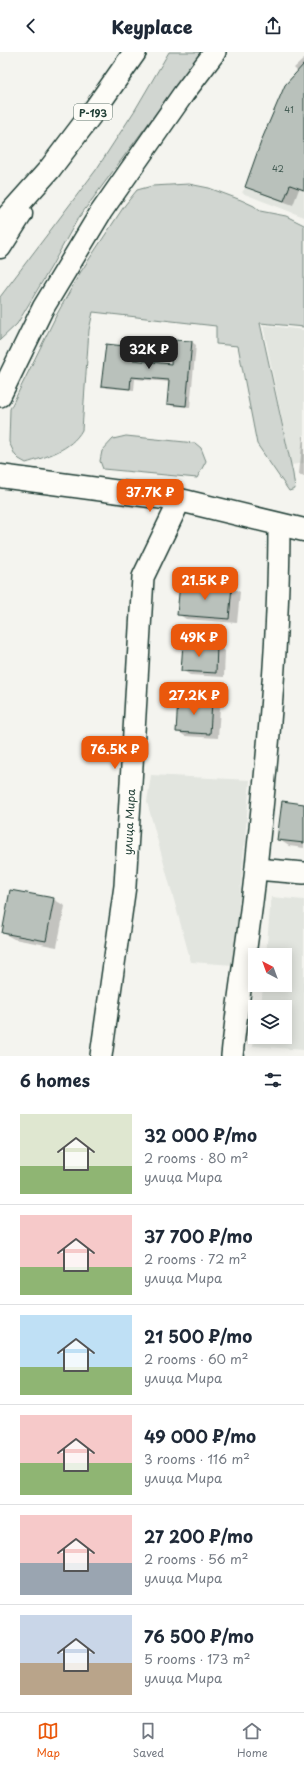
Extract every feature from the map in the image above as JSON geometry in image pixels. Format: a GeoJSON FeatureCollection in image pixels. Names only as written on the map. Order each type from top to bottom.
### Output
{"type":"FeatureCollection","features":[{"type":"Feature","properties":{"kind":"main road","name":"Р-193"},"geometry":{"type":"LineString","coordinates":[[0,224],[49,170],[93,112],[135,52]]}},
{"type":"Feature","properties":{"kind":"main road"},"geometry":{"type":"LineString","coordinates":[[0,247],[49,170]]}},
{"type":"Feature","properties":{"kind":"main road"},"geometry":{"type":"LineString","coordinates":[[0,476],[180,500],[304,530]]}},
{"type":"Feature","properties":{"kind":"street"},"geometry":{"type":"LineString","coordinates":[[0,396],[43,308],[101,212],[215,52]]}},
{"type":"Feature","properties":{"kind":"street","name":"улица Мира"},"geometry":{"type":"LineString","coordinates":[[101,1056],[125,886],[143,577],[180,500]]}},
{"type":"Feature","properties":{"kind":"street"},"geometry":{"type":"LineString","coordinates":[[232,1056],[237,1002],[256,869],[277,628],[279,524]]}},
{"type":"Feature","properties":{"kind":"street"},"geometry":{"type":"LineString","coordinates":[[256,869],[304,873]]}},
{"type":"Feature","properties":{"kind":"shaded area"},"geometry":{"type":"Polygon","coordinates":[[[169,52],[201,52],[77,220],[17,324],[0,340],[0,297],[96,170],[135,110],[169,52]]]}},
{"type":"Feature","properties":{"kind":"shaded area"},"geometry":{"type":"Polygon","coordinates":[[[304,79],[304,217],[242,193],[304,79]]]}},
{"type":"Feature","properties":{"kind":"shaded area"},"geometry":{"type":"Polygon","coordinates":[[[189,184],[209,188],[241,200],[254,206],[260,211],[286,216],[304,225],[304,327],[260,323],[295,489],[289,491],[257,444],[238,346],[216,344],[216,326],[93,312],[89,330],[82,430],[71,443],[57,452],[26,463],[19,459],[15,455],[9,442],[10,409],[57,314],[80,273],[125,205],[137,190],[152,186],[189,184]]]}},
{"type":"Feature","properties":{"kind":"shaded area"},"geometry":{"type":"Polygon","coordinates":[[[263,325],[304,330],[304,463],[291,465],[263,325]]]}},
{"type":"Feature","properties":{"kind":"shaded area"},"geometry":{"type":"Polygon","coordinates":[[[126,436],[195,443],[201,448],[206,461],[197,478],[103,469],[100,461],[102,451],[113,439],[126,436]]]}},
{"type":"Feature","properties":{"kind":"shaded area"},"geometry":{"type":"Polygon","coordinates":[[[151,775],[250,780],[234,965],[191,962],[147,802],[151,775]]]}},
{"type":"Feature","properties":{"kind":"shaded area"},"geometry":{"type":"Polygon","coordinates":[[[271,897],[304,900],[304,1050],[253,1046],[253,1044],[292,1044],[292,1000],[262,1000],[262,992],[292,992],[292,948],[267,948],[271,897]]]}},
{"type":"Feature","properties":{"kind":"building"},"geometry":{"type":"Polygon","coordinates":[[[304,64],[304,190],[290,185],[284,201],[245,187],[262,139],[285,85],[304,64]]]}},
{"type":"Feature","properties":{"kind":"building"},"geometry":{"type":"Polygon","coordinates":[[[173,340],[192,341],[186,406],[167,404],[169,380],[131,377],[130,389],[101,386],[106,344],[134,347],[133,360],[171,364],[173,340]]]}},
{"type":"Feature","properties":{"kind":"building"},"geometry":{"type":"Polygon","coordinates":[[[180,583],[232,586],[229,619],[177,615],[180,583]]]}},
{"type":"Feature","properties":{"kind":"building"},"geometry":{"type":"Polygon","coordinates":[[[183,643],[217,645],[216,673],[181,671],[183,643]]]}},
{"type":"Feature","properties":{"kind":"building"},"geometry":{"type":"Polygon","coordinates":[[[178,699],[212,701],[210,734],[176,732],[178,699]]]}},
{"type":"Feature","properties":{"kind":"building"},"geometry":{"type":"Polygon","coordinates":[[[282,801],[304,804],[304,843],[277,840],[282,801]]]}},
{"type":"Feature","properties":{"kind":"building"},"geometry":{"type":"Polygon","coordinates":[[[10,890],[54,898],[46,941],[2,933],[10,890]]]}}]}
